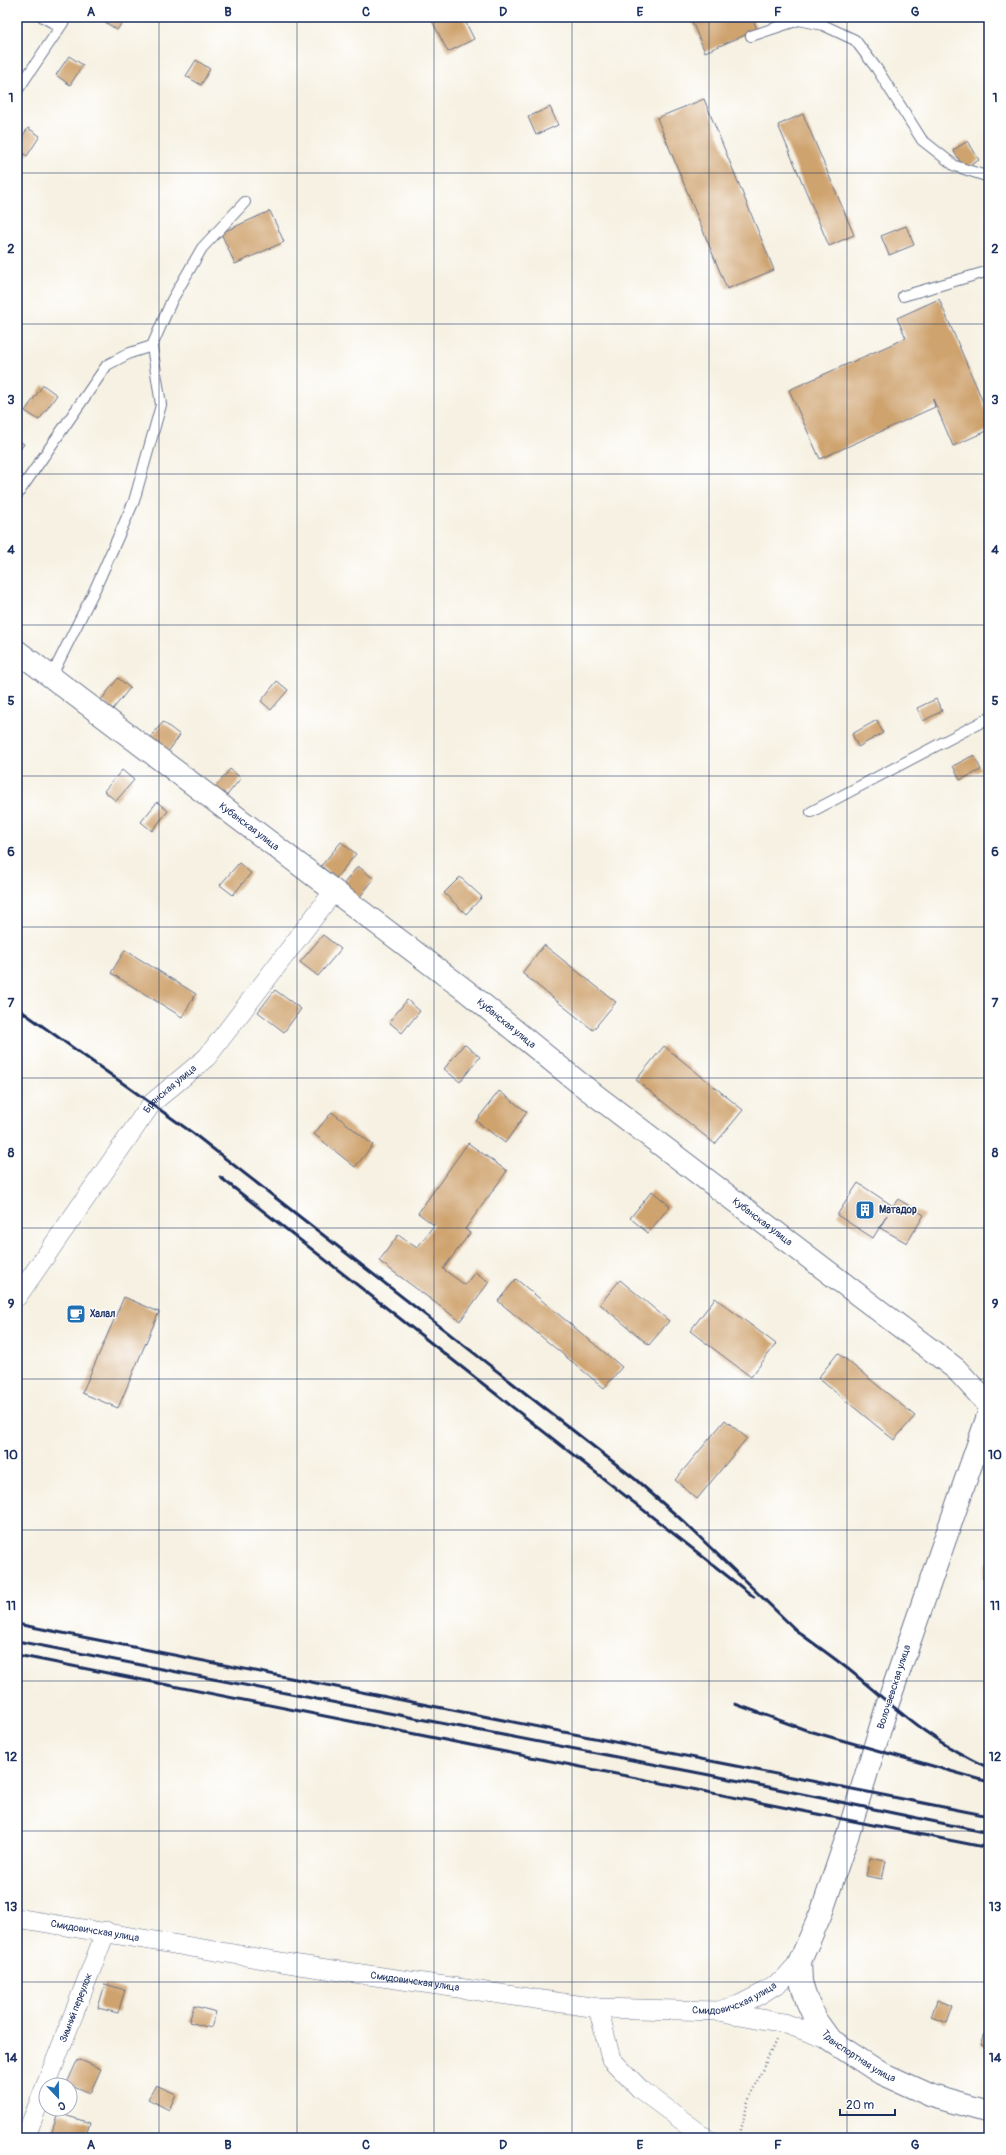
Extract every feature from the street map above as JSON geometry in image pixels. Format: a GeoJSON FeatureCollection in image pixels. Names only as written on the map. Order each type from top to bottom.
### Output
{"type":"FeatureCollection","features":[{"type":"Feature","properties":{"kind":"main road","name":"Кубанская улица"},"geometry":{"type":"LineString","coordinates":[[17,651],[465,990],[578,1082],[956,1369],[989,1405]]}},
{"type":"Feature","properties":{"kind":"main road","name":"Волочаевская улица"},"geometry":{"type":"LineString","coordinates":[[800,1961],[822,1911],[846,1841],[888,1703],[989,1413]]}},
{"type":"Feature","properties":{"kind":"main road","name":"Транспортная улица"},"geometry":{"type":"LineString","coordinates":[[800,1961],[801,1982],[807,2001],[815,2019],[830,2040],[879,2072],[932,2096],[989,2112]]}},
{"type":"Feature","properties":{"kind":"street","name":"Брянская улица"},"geometry":{"type":"LineString","coordinates":[[17,1297],[152,1103],[207,1057],[334,891]]}},
{"type":"Feature","properties":{"kind":"street","name":"Смидовичская улица"},"geometry":{"type":"LineString","coordinates":[[17,1918],[106,1931],[299,1965],[598,2008],[718,2011],[739,2005],[759,1995],[783,1980],[800,1961]]}},
{"type":"Feature","properties":{"kind":"street","name":"Зимний переулок"},"geometry":{"type":"LineString","coordinates":[[49,2077],[106,1931]]}},
{"type":"Feature","properties":{"kind":"street"},"geometry":{"type":"LineString","coordinates":[[598,2008],[611,2059],[640,2089],[706,2138]]}},
{"type":"Feature","properties":{"kind":"street"},"geometry":{"type":"LineString","coordinates":[[718,2011],[784,2023],[830,2040]]}},
{"type":"Feature","properties":{"kind":"street","name":"Зимний переулок"},"geometry":{"type":"LineString","coordinates":[[26,2138],[38,2106]]}},
{"type":"Feature","properties":{"kind":"lane"},"geometry":{"type":"LineString","coordinates":[[43,17],[60,27]]}},
{"type":"Feature","properties":{"kind":"lane"},"geometry":{"type":"LineString","coordinates":[[17,91],[67,17]]}},
{"type":"Feature","properties":{"kind":"lane"},"geometry":{"type":"LineString","coordinates":[[751,36],[799,20],[823,25],[855,40],[877,69],[922,140],[956,166],[989,177]]}},
{"type":"Feature","properties":{"kind":"lane"},"geometry":{"type":"LineString","coordinates":[[51,677],[95,588],[134,501],[161,405],[152,346],[172,300],[202,248],[245,202]]}},
{"type":"Feature","properties":{"kind":"lane"},"geometry":{"type":"LineString","coordinates":[[903,296],[989,271]]}},
{"type":"Feature","properties":{"kind":"lane"},"geometry":{"type":"LineString","coordinates":[[17,495],[107,365],[130,353],[152,346]]}},
{"type":"Feature","properties":{"kind":"lane"},"geometry":{"type":"LineString","coordinates":[[811,812],[989,718]]}},
{"type":"Feature","properties":{"kind":"path"},"geometry":{"type":"LineString","coordinates":[[739,2138],[748,2101],[784,2023]]}},
{"type":"Feature","properties":{"kind":"building"},"geometry":{"type":"Polygon","coordinates":[[[98,17],[126,17],[117,30],[98,17]]]}},
{"type":"Feature","properties":{"kind":"building"},"geometry":{"type":"Polygon","coordinates":[[[430,17],[463,17],[474,39],[448,52],[430,17]]]}},
{"type":"Feature","properties":{"kind":"building"},"geometry":{"type":"Polygon","coordinates":[[[690,17],[752,17],[757,30],[705,52],[690,17]]]}},
{"type":"Feature","properties":{"kind":"building"},"geometry":{"type":"Polygon","coordinates":[[[69,56],[83,65],[70,85],[56,75],[69,56]]]}},
{"type":"Feature","properties":{"kind":"building"},"geometry":{"type":"Polygon","coordinates":[[[196,60],[210,69],[201,85],[186,76],[196,60]]]}},
{"type":"Feature","properties":{"kind":"building"},"geometry":{"type":"Polygon","coordinates":[[[704,99],[774,270],[727,289],[657,118],[704,99]]]}},
{"type":"Feature","properties":{"kind":"building"},"geometry":{"type":"Polygon","coordinates":[[[550,107],[558,125],[536,135],[528,117],[550,107]]]}},
{"type":"Feature","properties":{"kind":"building"},"geometry":{"type":"Polygon","coordinates":[[[803,114],[854,235],[829,246],[778,125],[803,114]]]}},
{"type":"Feature","properties":{"kind":"building"},"geometry":{"type":"Polygon","coordinates":[[[28,128],[40,136],[27,156],[17,149],[17,144],[28,128]]]}},
{"type":"Feature","properties":{"kind":"building"},"geometry":{"type":"Polygon","coordinates":[[[968,141],[979,160],[965,169],[953,150],[968,141]]]}},
{"type":"Feature","properties":{"kind":"building"},"geometry":{"type":"Polygon","coordinates":[[[270,211],[284,242],[235,264],[221,233],[270,211]]]}},
{"type":"Feature","properties":{"kind":"building"},"geometry":{"type":"Polygon","coordinates":[[[906,226],[914,245],[889,255],[881,236],[906,226]]]}},
{"type":"Feature","properties":{"kind":"building"},"geometry":{"type":"Polygon","coordinates":[[[939,299],[989,416],[989,430],[953,446],[933,399],[935,407],[820,459],[789,390],[906,338],[897,318],[939,299]]]}},
{"type":"Feature","properties":{"kind":"building"},"geometry":{"type":"Polygon","coordinates":[[[43,385],[57,395],[39,420],[25,411],[43,385]]]}},
{"type":"Feature","properties":{"kind":"building"},"geometry":{"type":"Polygon","coordinates":[[[17,439],[24,444],[17,454],[17,439]]]}},
{"type":"Feature","properties":{"kind":"building"},"geometry":{"type":"Polygon","coordinates":[[[118,678],[130,688],[113,709],[101,700],[118,678]]]}},
{"type":"Feature","properties":{"kind":"building"},"geometry":{"type":"Polygon","coordinates":[[[277,681],[288,690],[271,710],[261,701],[277,681]]]}},
{"type":"Feature","properties":{"kind":"building"},"geometry":{"type":"Polygon","coordinates":[[[936,699],[942,711],[923,721],[917,708],[936,699]]]}},
{"type":"Feature","properties":{"kind":"building"},"geometry":{"type":"Polygon","coordinates":[[[877,720],[883,733],[858,747],[852,734],[877,720]]]}},
{"type":"Feature","properties":{"kind":"building"},"geometry":{"type":"Polygon","coordinates":[[[163,722],[180,735],[168,752],[150,738],[163,722]]]}},
{"type":"Feature","properties":{"kind":"building"},"geometry":{"type":"Polygon","coordinates":[[[974,755],[981,770],[960,780],[953,766],[974,755]]]}},
{"type":"Feature","properties":{"kind":"building"},"geometry":{"type":"Polygon","coordinates":[[[230,769],[241,778],[224,799],[213,790],[230,769]]]}},
{"type":"Feature","properties":{"kind":"building"},"geometry":{"type":"Polygon","coordinates":[[[122,770],[134,780],[116,801],[104,791],[122,770]]]}},
{"type":"Feature","properties":{"kind":"building"},"geometry":{"type":"Polygon","coordinates":[[[157,802],[168,811],[152,831],[141,822],[157,802]]]}},
{"type":"Feature","properties":{"kind":"building"},"geometry":{"type":"Polygon","coordinates":[[[341,842],[356,854],[336,878],[321,866],[341,842]]]}},
{"type":"Feature","properties":{"kind":"building"},"geometry":{"type":"Polygon","coordinates":[[[239,863],[251,873],[233,895],[220,885],[239,863]]]}},
{"type":"Feature","properties":{"kind":"building"},"geometry":{"type":"Polygon","coordinates":[[[358,866],[374,879],[354,904],[338,891],[358,866]]]}},
{"type":"Feature","properties":{"kind":"building"},"geometry":{"type":"Polygon","coordinates":[[[460,877],[482,897],[466,914],[444,893],[460,877]]]}},
{"type":"Feature","properties":{"kind":"building"},"geometry":{"type":"Polygon","coordinates":[[[323,935],[341,949],[318,976],[300,962],[323,935]]]}},
{"type":"Feature","properties":{"kind":"building"},"geometry":{"type":"Polygon","coordinates":[[[544,945],[616,1002],[593,1030],[522,973],[544,945]]]}},
{"type":"Feature","properties":{"kind":"building"},"geometry":{"type":"Polygon","coordinates":[[[125,950],[196,994],[182,1017],[111,973],[125,950]]]}},
{"type":"Feature","properties":{"kind":"building"},"geometry":{"type":"Polygon","coordinates":[[[275,990],[301,1009],[284,1032],[258,1012],[275,990]]]}},
{"type":"Feature","properties":{"kind":"building"},"geometry":{"type":"Polygon","coordinates":[[[407,1000],[420,1011],[402,1033],[389,1022],[407,1000]]]}},
{"type":"Feature","properties":{"kind":"building"},"geometry":{"type":"Polygon","coordinates":[[[464,1044],[480,1057],[460,1082],[444,1069],[464,1044]]]}},
{"type":"Feature","properties":{"kind":"building"},"geometry":{"type":"Polygon","coordinates":[[[664,1046],[743,1110],[715,1144],[636,1080],[664,1046]]]}},
{"type":"Feature","properties":{"kind":"building"},"geometry":{"type":"Polygon","coordinates":[[[499,1091],[527,1112],[505,1143],[476,1121],[499,1091]]]}},
{"type":"Feature","properties":{"kind":"building"},"geometry":{"type":"Polygon","coordinates":[[[332,1112],[373,1145],[355,1167],[314,1134],[332,1112]]]}},
{"type":"Feature","properties":{"kind":"building"},"geometry":{"type":"Polygon","coordinates":[[[468,1143],[507,1171],[465,1229],[470,1233],[443,1269],[465,1285],[475,1272],[489,1282],[460,1321],[379,1261],[398,1235],[417,1248],[434,1225],[418,1213],[468,1143]]]}},
{"type":"Feature","properties":{"kind":"building","name":"Матадор"},"geometry":{"type":"Polygon","coordinates":[[[858,1183],[893,1206],[898,1199],[924,1215],[907,1243],[880,1228],[887,1215],[873,1238],[837,1215],[858,1183]]]}},
{"type":"Feature","properties":{"kind":"building"},"geometry":{"type":"Polygon","coordinates":[[[652,1191],[670,1206],[648,1233],[630,1218],[652,1191]]]}},
{"type":"Feature","properties":{"kind":"building"},"geometry":{"type":"Polygon","coordinates":[[[516,1279],[622,1367],[604,1388],[498,1301],[516,1279]]]}},
{"type":"Feature","properties":{"kind":"building"},"geometry":{"type":"Polygon","coordinates":[[[620,1280],[669,1321],[649,1345],[600,1304],[620,1280]]]}},
{"type":"Feature","properties":{"kind":"building"},"geometry":{"type":"Polygon","coordinates":[[[124,1297],[159,1312],[118,1408],[82,1393],[124,1297]]]}},
{"type":"Feature","properties":{"kind":"building"},"geometry":{"type":"Polygon","coordinates":[[[715,1298],[776,1344],[751,1377],[690,1331],[715,1298]]]}},
{"type":"Feature","properties":{"kind":"building"},"geometry":{"type":"Polygon","coordinates":[[[838,1353],[915,1416],[894,1440],[818,1378],[838,1353]]]}},
{"type":"Feature","properties":{"kind":"building"},"geometry":{"type":"Polygon","coordinates":[[[725,1420],[747,1438],[697,1499],[675,1480],[725,1420]]]}},
{"type":"Feature","properties":{"kind":"building"},"geometry":{"type":"Polygon","coordinates":[[[986,1562],[989,1563],[989,1579],[983,1578],[986,1562]]]}},
{"type":"Feature","properties":{"kind":"building"},"geometry":{"type":"Polygon","coordinates":[[[870,1858],[886,1861],[882,1879],[866,1876],[870,1858]]]}},
{"type":"Feature","properties":{"kind":"building"},"geometry":{"type":"Polygon","coordinates":[[[105,1984],[125,1990],[118,2013],[98,2008],[105,1984]]]}},
{"type":"Feature","properties":{"kind":"building"},"geometry":{"type":"Polygon","coordinates":[[[937,2000],[953,2006],[947,2023],[931,2017],[937,2000]]]}},
{"type":"Feature","properties":{"kind":"building"},"geometry":{"type":"Polygon","coordinates":[[[194,2006],[216,2012],[211,2028],[189,2022],[194,2006]]]}},
{"type":"Feature","properties":{"kind":"building"},"geometry":{"type":"Polygon","coordinates":[[[989,2021],[989,2048],[981,2045],[989,2021]]]}},
{"type":"Feature","properties":{"kind":"building"},"geometry":{"type":"Polygon","coordinates":[[[78,2059],[101,2069],[90,2093],[78,2088],[78,2077],[70,2077],[78,2059]]]}},
{"type":"Feature","properties":{"kind":"building"},"geometry":{"type":"Polygon","coordinates":[[[156,2085],[176,2094],[169,2110],[148,2099],[156,2085]]]}},
{"type":"Feature","properties":{"kind":"building"},"geometry":{"type":"Polygon","coordinates":[[[57,2117],[71,2117],[90,2123],[85,2138],[50,2138],[57,2117]]]}},
{"type":"Feature","properties":{"kind":"railway"},"geometry":{"type":"LineString","coordinates":[[17,1008],[194,1134],[635,1479],[684,1522],[797,1631]]}},
{"type":"Feature","properties":{"kind":"railway"},"geometry":{"type":"LineString","coordinates":[[220,1177],[754,1597]]}},
{"type":"Feature","properties":{"kind":"railway"},"geometry":{"type":"LineString","coordinates":[[17,1624],[989,1816]]}},
{"type":"Feature","properties":{"kind":"railway"},"geometry":{"type":"LineString","coordinates":[[793,1628],[843,1665],[920,1728],[952,1749],[989,1768]]}},
{"type":"Feature","properties":{"kind":"railway"},"geometry":{"type":"LineString","coordinates":[[17,1641],[730,1779],[989,1833]]}},
{"type":"Feature","properties":{"kind":"railway"},"geometry":{"type":"LineString","coordinates":[[17,1655],[989,1848]]}},
{"type":"Feature","properties":{"kind":"railway"},"geometry":{"type":"LineString","coordinates":[[735,1704],[806,1730],[989,1782]]}},
{"type":"Feature","properties":{"kind":"place","name":"Матадор"},"geometry":{"type":"Point","coordinates":[865,1210]}},
{"type":"Feature","properties":{"kind":"place","name":"Халал"},"geometry":{"type":"Point","coordinates":[76,1314]}}]}
